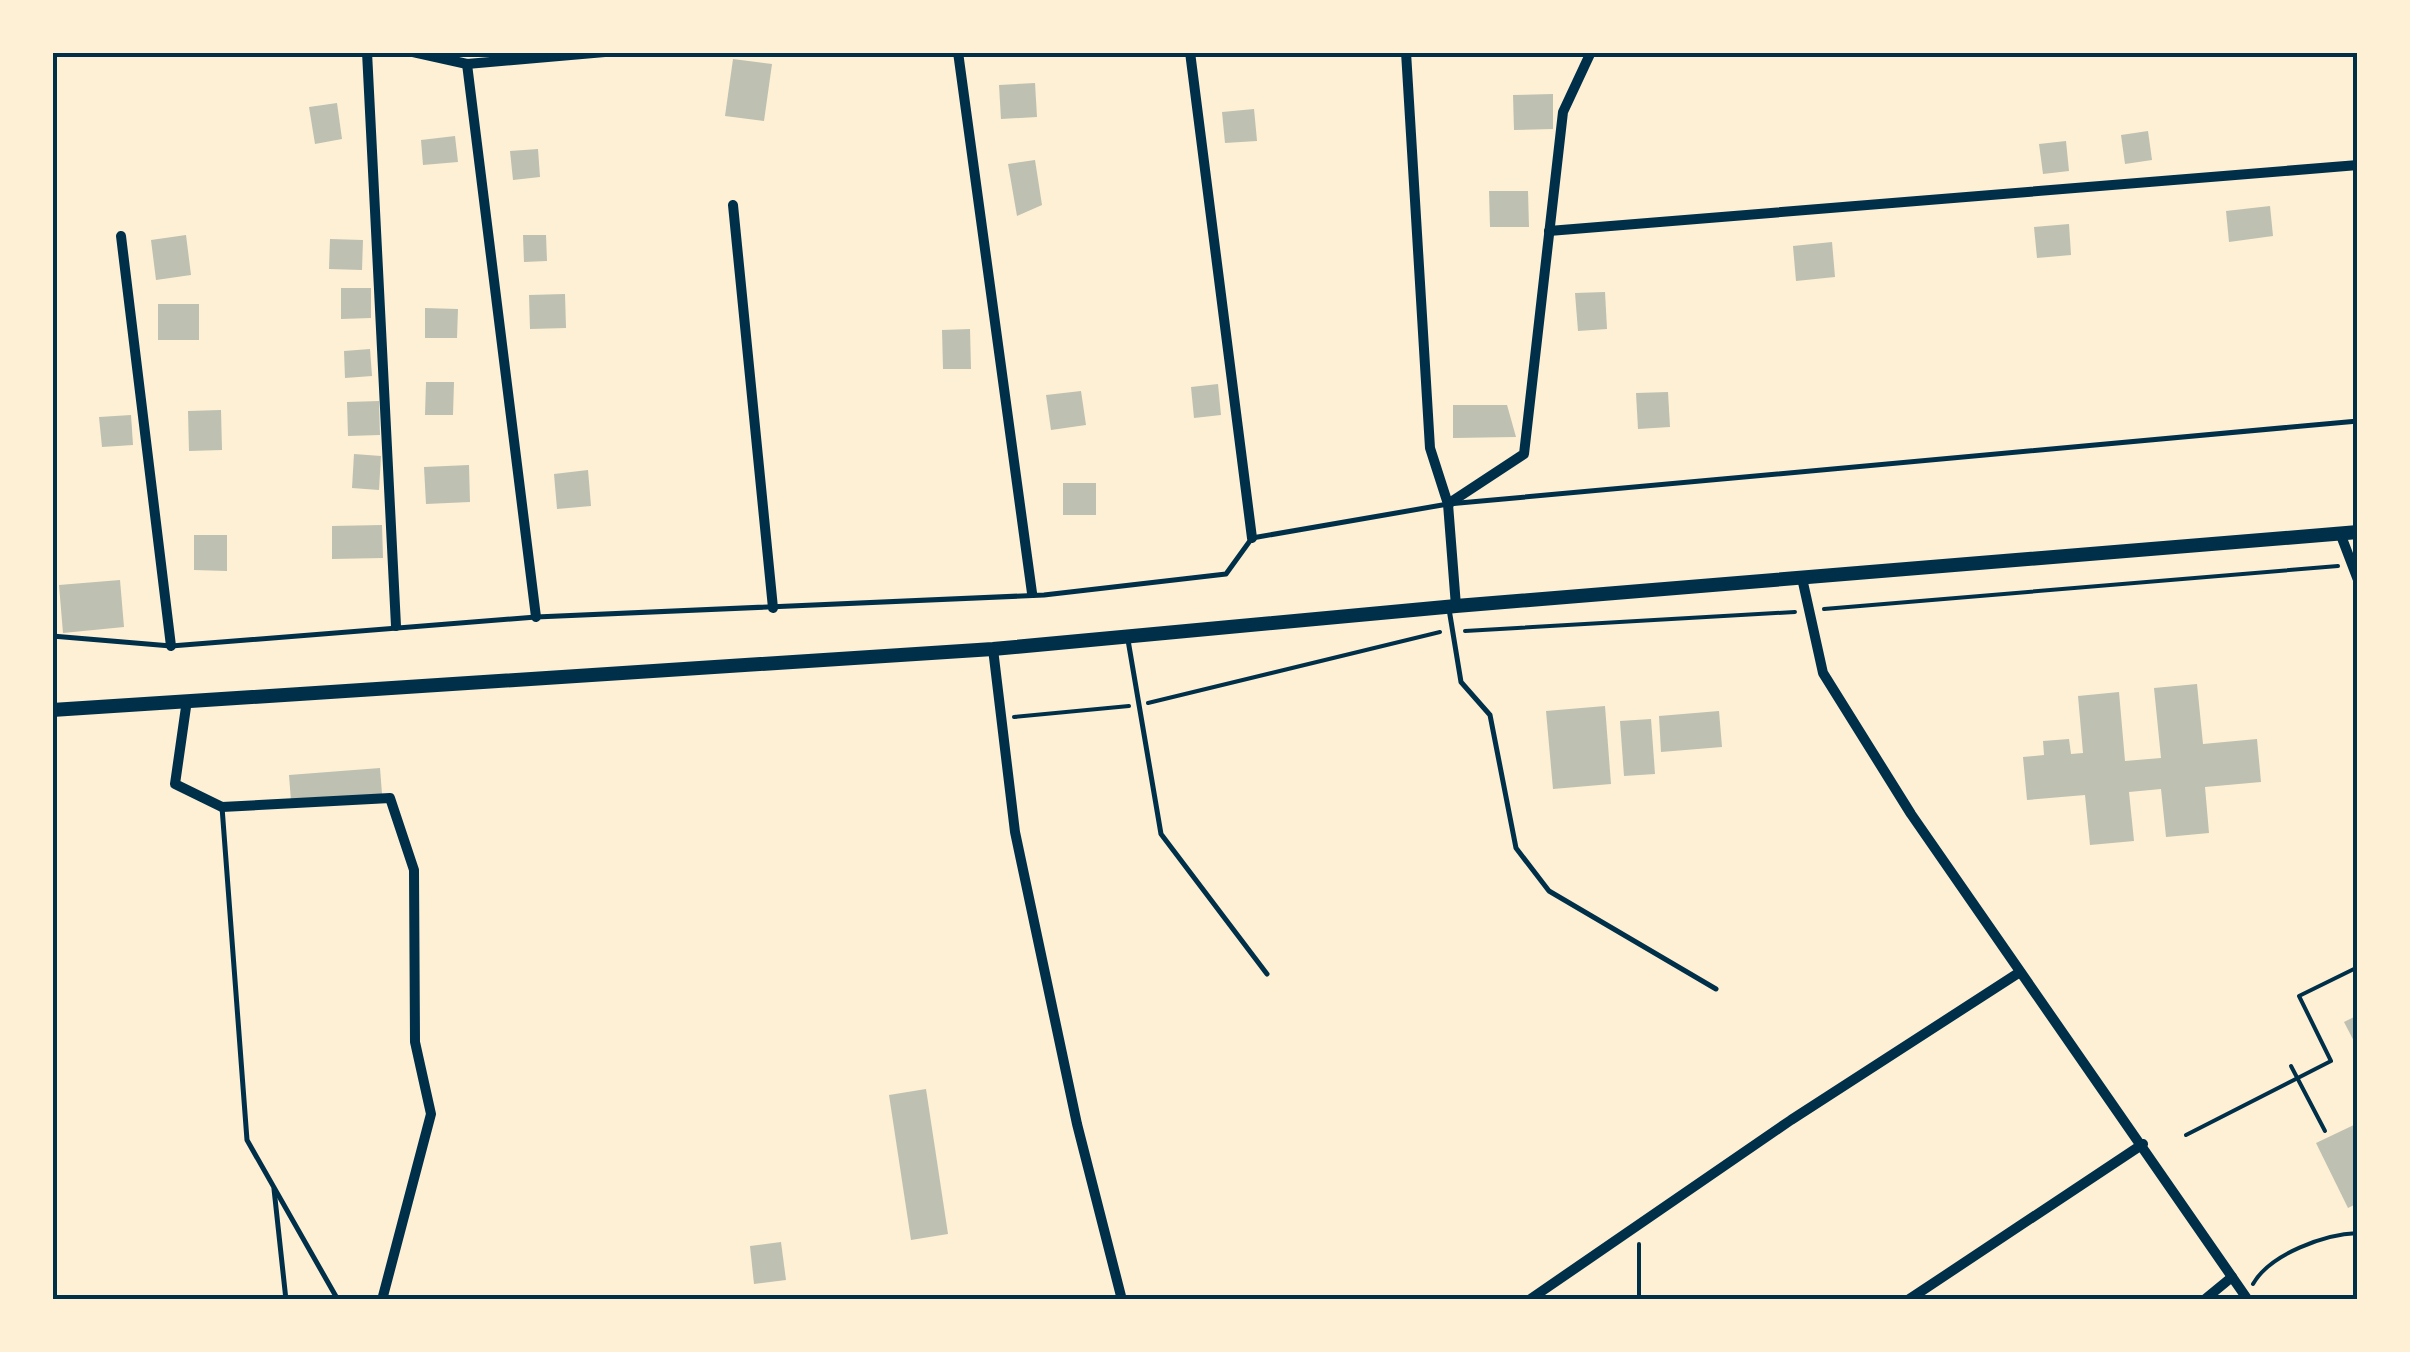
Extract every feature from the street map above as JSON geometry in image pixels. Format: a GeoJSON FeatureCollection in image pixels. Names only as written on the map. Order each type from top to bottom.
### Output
{"type":"FeatureCollection","features":[{"type":"Feature","properties":{"kind":"main road"},"geometry":{"type":"LineString","coordinates":[[52,710],[993,649],[1452,606],[2358,532]]}},
{"type":"Feature","properties":{"kind":"street"},"geometry":{"type":"LineString","coordinates":[[367,52],[396,626]]}},
{"type":"Feature","properties":{"kind":"street"},"geometry":{"type":"LineString","coordinates":[[413,52],[467,64],[605,52]]}},
{"type":"Feature","properties":{"kind":"street"},"geometry":{"type":"LineString","coordinates":[[958,52],[1032,592]]}},
{"type":"Feature","properties":{"kind":"street"},"geometry":{"type":"LineString","coordinates":[[1190,52],[1252,538]]}},
{"type":"Feature","properties":{"kind":"street"},"geometry":{"type":"LineString","coordinates":[[1406,52],[1413,228],[1430,448],[1448,504],[1452,606]]}},
{"type":"Feature","properties":{"kind":"street"},"geometry":{"type":"LineString","coordinates":[[1448,504],[1524,454],[1562,112],[1592,52]]}},
{"type":"Feature","properties":{"kind":"street"},"geometry":{"type":"LineString","coordinates":[[467,64],[536,617]]}},
{"type":"Feature","properties":{"kind":"street"},"geometry":{"type":"LineString","coordinates":[[1549,231],[2358,165]]}},
{"type":"Feature","properties":{"kind":"street"},"geometry":{"type":"LineString","coordinates":[[733,205],[773,608]]}},
{"type":"Feature","properties":{"kind":"street"},"geometry":{"type":"LineString","coordinates":[[121,236],[171,646]]}},
{"type":"Feature","properties":{"kind":"street"},"geometry":{"type":"LineString","coordinates":[[2340,533],[2358,580]]}},
{"type":"Feature","properties":{"kind":"street"},"geometry":{"type":"LineString","coordinates":[[1802,578],[1823,673],[1910,814],[2247,1298]]}},
{"type":"Feature","properties":{"kind":"street"},"geometry":{"type":"LineString","coordinates":[[993,649],[1015,832],[1072,1104],[1122,1300]]}},
{"type":"Feature","properties":{"kind":"street"},"geometry":{"type":"LineString","coordinates":[[187,700],[174,784],[222,807],[390,798],[414,870],[414,1042],[431,1114],[382,1300]]}},
{"type":"Feature","properties":{"kind":"street"},"geometry":{"type":"LineString","coordinates":[[1529,1300],[1639,1222],[2020,972]]}},
{"type":"Feature","properties":{"kind":"street"},"geometry":{"type":"LineString","coordinates":[[1908,1300],[2143,1144]]}},
{"type":"Feature","properties":{"kind":"street"},"geometry":{"type":"LineString","coordinates":[[2204,1300],[2232,1278]]}},
{"type":"Feature","properties":{"kind":"lane"},"geometry":{"type":"LineString","coordinates":[[52,636],[171,646],[536,617],[1032,592],[1044,595],[1226,574],[1252,538],[1448,504],[2358,422]]}},
{"type":"Feature","properties":{"kind":"lane"},"geometry":{"type":"LineString","coordinates":[[1452,606],[1461,682],[1490,714],[1516,848],[1549,890],[1716,989]]}},
{"type":"Feature","properties":{"kind":"lane"},"geometry":{"type":"LineString","coordinates":[[1128,638],[1161,834],[1267,974]]}},
{"type":"Feature","properties":{"kind":"lane"},"geometry":{"type":"LineString","coordinates":[[222,807],[247,1140],[338,1300]]}},
{"type":"Feature","properties":{"kind":"lane"},"geometry":{"type":"LineString","coordinates":[[273,1186],[286,1300]]}},
{"type":"Feature","properties":{"kind":"path"},"geometry":{"type":"LineString","coordinates":[[999,718],[1139,705],[1453,632],[1809,611],[2352,565]]}},
{"type":"Feature","properties":{"kind":"path"},"geometry":{"type":"LineString","coordinates":[[2186,1135],[2331,1061],[2299,996],[2358,967]]}},
{"type":"Feature","properties":{"kind":"path"},"geometry":{"type":"LineString","coordinates":[[2292,1066],[2325,1131]]}},
{"type":"Feature","properties":{"kind":"path"},"geometry":{"type":"LineString","coordinates":[[1639,1222],[1639,1300]]}},
{"type":"Feature","properties":{"kind":"path"},"geometry":{"type":"LineString","coordinates":[[2247,1298],[2260,1270],[2332,1234],[2358,1233]]}},
{"type":"Feature","properties":{"kind":"building"},"geometry":{"type":"Polygon","coordinates":[[[733,59],[772,64],[764,121],[725,116],[733,59]]]}},
{"type":"Feature","properties":{"kind":"building"},"geometry":{"type":"Polygon","coordinates":[[[1035,83],[1037,117],[1001,119],[999,85],[1035,83]]]}},
{"type":"Feature","properties":{"kind":"building"},"geometry":{"type":"Polygon","coordinates":[[[1553,94],[1553,129],[1514,130],[1513,95],[1553,94]]]}},
{"type":"Feature","properties":{"kind":"building"},"geometry":{"type":"Polygon","coordinates":[[[337,103],[342,139],[315,144],[309,107],[337,103]]]}},
{"type":"Feature","properties":{"kind":"building"},"geometry":{"type":"Polygon","coordinates":[[[1254,109],[1257,141],[1225,143],[1222,112],[1254,109]]]}},
{"type":"Feature","properties":{"kind":"building"},"geometry":{"type":"Polygon","coordinates":[[[2148,131],[2152,160],[2125,164],[2121,135],[2148,131]]]}},
{"type":"Feature","properties":{"kind":"building"},"geometry":{"type":"Polygon","coordinates":[[[455,136],[458,162],[423,165],[421,140],[455,136]]]}},
{"type":"Feature","properties":{"kind":"building"},"geometry":{"type":"Polygon","coordinates":[[[2066,141],[2069,171],[2043,174],[2039,144],[2066,141]]]}},
{"type":"Feature","properties":{"kind":"building"},"geometry":{"type":"Polygon","coordinates":[[[538,149],[540,177],[513,180],[510,151],[538,149]]]}},
{"type":"Feature","properties":{"kind":"building"},"geometry":{"type":"Polygon","coordinates":[[[1035,160],[1042,205],[1017,216],[1008,164],[1035,160]]]}},
{"type":"Feature","properties":{"kind":"building"},"geometry":{"type":"Polygon","coordinates":[[[1489,191],[1528,191],[1529,227],[1490,227],[1489,191]]]}},
{"type":"Feature","properties":{"kind":"building"},"geometry":{"type":"Polygon","coordinates":[[[2270,206],[2273,236],[2229,242],[2226,211],[2270,206]]]}},
{"type":"Feature","properties":{"kind":"building"},"geometry":{"type":"Polygon","coordinates":[[[2069,224],[2071,255],[2037,258],[2034,227],[2069,224]]]}},
{"type":"Feature","properties":{"kind":"building"},"geometry":{"type":"Polygon","coordinates":[[[186,235],[191,275],[156,280],[151,240],[186,235]]]}},
{"type":"Feature","properties":{"kind":"building"},"geometry":{"type":"Polygon","coordinates":[[[523,235],[546,235],[547,261],[524,262],[523,235]]]}},
{"type":"Feature","properties":{"kind":"building"},"geometry":{"type":"Polygon","coordinates":[[[330,239],[363,240],[362,270],[329,269],[330,239]]]}},
{"type":"Feature","properties":{"kind":"building"},"geometry":{"type":"Polygon","coordinates":[[[1832,242],[1835,277],[1796,281],[1793,246],[1832,242]]]}},
{"type":"Feature","properties":{"kind":"building"},"geometry":{"type":"Polygon","coordinates":[[[341,288],[371,288],[371,318],[341,319],[341,288]]]}},
{"type":"Feature","properties":{"kind":"building"},"geometry":{"type":"Polygon","coordinates":[[[1605,292],[1607,329],[1578,331],[1575,293],[1605,292]]]}},
{"type":"Feature","properties":{"kind":"building"},"geometry":{"type":"Polygon","coordinates":[[[565,294],[566,328],[530,329],[529,295],[565,294]]]}},
{"type":"Feature","properties":{"kind":"building"},"geometry":{"type":"Polygon","coordinates":[[[158,304],[199,304],[199,340],[158,340],[158,304]]]}},
{"type":"Feature","properties":{"kind":"building"},"geometry":{"type":"Polygon","coordinates":[[[425,308],[458,309],[457,338],[425,338],[425,308]]]}},
{"type":"Feature","properties":{"kind":"building"},"geometry":{"type":"Polygon","coordinates":[[[970,329],[971,369],[943,369],[942,330],[970,329]]]}},
{"type":"Feature","properties":{"kind":"building"},"geometry":{"type":"Polygon","coordinates":[[[370,349],[372,376],[345,378],[344,351],[370,349]]]}},
{"type":"Feature","properties":{"kind":"building"},"geometry":{"type":"Polygon","coordinates":[[[426,382],[454,382],[453,415],[425,415],[426,382]]]}},
{"type":"Feature","properties":{"kind":"building"},"geometry":{"type":"Polygon","coordinates":[[[1218,384],[1221,415],[1194,418],[1191,387],[1218,384]]]}},
{"type":"Feature","properties":{"kind":"building"},"geometry":{"type":"Polygon","coordinates":[[[1081,391],[1086,425],[1051,430],[1046,395],[1081,391]]]}},
{"type":"Feature","properties":{"kind":"building"},"geometry":{"type":"Polygon","coordinates":[[[1668,392],[1670,427],[1638,429],[1636,393],[1668,392]]]}},
{"type":"Feature","properties":{"kind":"building"},"geometry":{"type":"Polygon","coordinates":[[[379,401],[380,435],[348,436],[347,402],[379,401]]]}},
{"type":"Feature","properties":{"kind":"building"},"geometry":{"type":"Polygon","coordinates":[[[1453,405],[1507,405],[1516,437],[1453,438],[1453,405]]]}},
{"type":"Feature","properties":{"kind":"building"},"geometry":{"type":"Polygon","coordinates":[[[221,410],[222,450],[189,451],[188,411],[221,410]]]}},
{"type":"Feature","properties":{"kind":"building"},"geometry":{"type":"Polygon","coordinates":[[[131,415],[133,445],[102,447],[99,417],[131,415]]]}},
{"type":"Feature","properties":{"kind":"building"},"geometry":{"type":"Polygon","coordinates":[[[354,454],[381,456],[379,490],[352,488],[354,454]]]}},
{"type":"Feature","properties":{"kind":"building"},"geometry":{"type":"Polygon","coordinates":[[[469,465],[470,502],[426,504],[424,467],[469,465]]]}},
{"type":"Feature","properties":{"kind":"building"},"geometry":{"type":"Polygon","coordinates":[[[588,470],[591,506],[557,509],[554,474],[588,470]]]}},
{"type":"Feature","properties":{"kind":"building"},"geometry":{"type":"Polygon","coordinates":[[[1063,483],[1096,483],[1096,515],[1063,515],[1063,483]]]}},
{"type":"Feature","properties":{"kind":"building"},"geometry":{"type":"Polygon","coordinates":[[[382,525],[383,558],[332,559],[332,526],[382,525]]]}},
{"type":"Feature","properties":{"kind":"building"},"geometry":{"type":"Polygon","coordinates":[[[194,535],[227,535],[227,571],[194,570],[194,535]]]}},
{"type":"Feature","properties":{"kind":"building"},"geometry":{"type":"Polygon","coordinates":[[[120,580],[124,627],[63,633],[59,585],[120,580]]]}},
{"type":"Feature","properties":{"kind":"building"},"geometry":{"type":"Polygon","coordinates":[[[2197,684],[2203,744],[2257,739],[2261,782],[2205,787],[2209,833],[2166,837],[2161,789],[2129,792],[2134,841],[2090,845],[2085,795],[2027,800],[2023,757],[2044,755],[2043,741],[2069,739],[2071,754],[2083,753],[2078,696],[2119,692],[2125,761],[2161,758],[2154,688],[2197,684]]]}},
{"type":"Feature","properties":{"kind":"building"},"geometry":{"type":"Polygon","coordinates":[[[1605,706],[1611,784],[1553,789],[1546,711],[1605,706]]]}},
{"type":"Feature","properties":{"kind":"building"},"geometry":{"type":"Polygon","coordinates":[[[1719,711],[1722,747],[1661,752],[1659,716],[1719,711]]]}},
{"type":"Feature","properties":{"kind":"building"},"geometry":{"type":"Polygon","coordinates":[[[1651,719],[1655,774],[1624,776],[1620,721],[1651,719]]]}},
{"type":"Feature","properties":{"kind":"building"},"geometry":{"type":"Polygon","coordinates":[[[380,768],[382,794],[291,801],[289,775],[380,768]]]}},
{"type":"Feature","properties":{"kind":"building"},"geometry":{"type":"Polygon","coordinates":[[[2358,1015],[2358,1049],[2344,1022],[2358,1015]]]}},
{"type":"Feature","properties":{"kind":"building"},"geometry":{"type":"Polygon","coordinates":[[[926,1089],[948,1234],[911,1240],[889,1095],[926,1089]]]}},
{"type":"Feature","properties":{"kind":"building"},"geometry":{"type":"Polygon","coordinates":[[[2358,1123],[2358,1203],[2348,1208],[2316,1143],[2358,1123]]]}},
{"type":"Feature","properties":{"kind":"building"},"geometry":{"type":"Polygon","coordinates":[[[781,1242],[786,1280],[754,1284],[750,1246],[781,1242]]]}}]}
